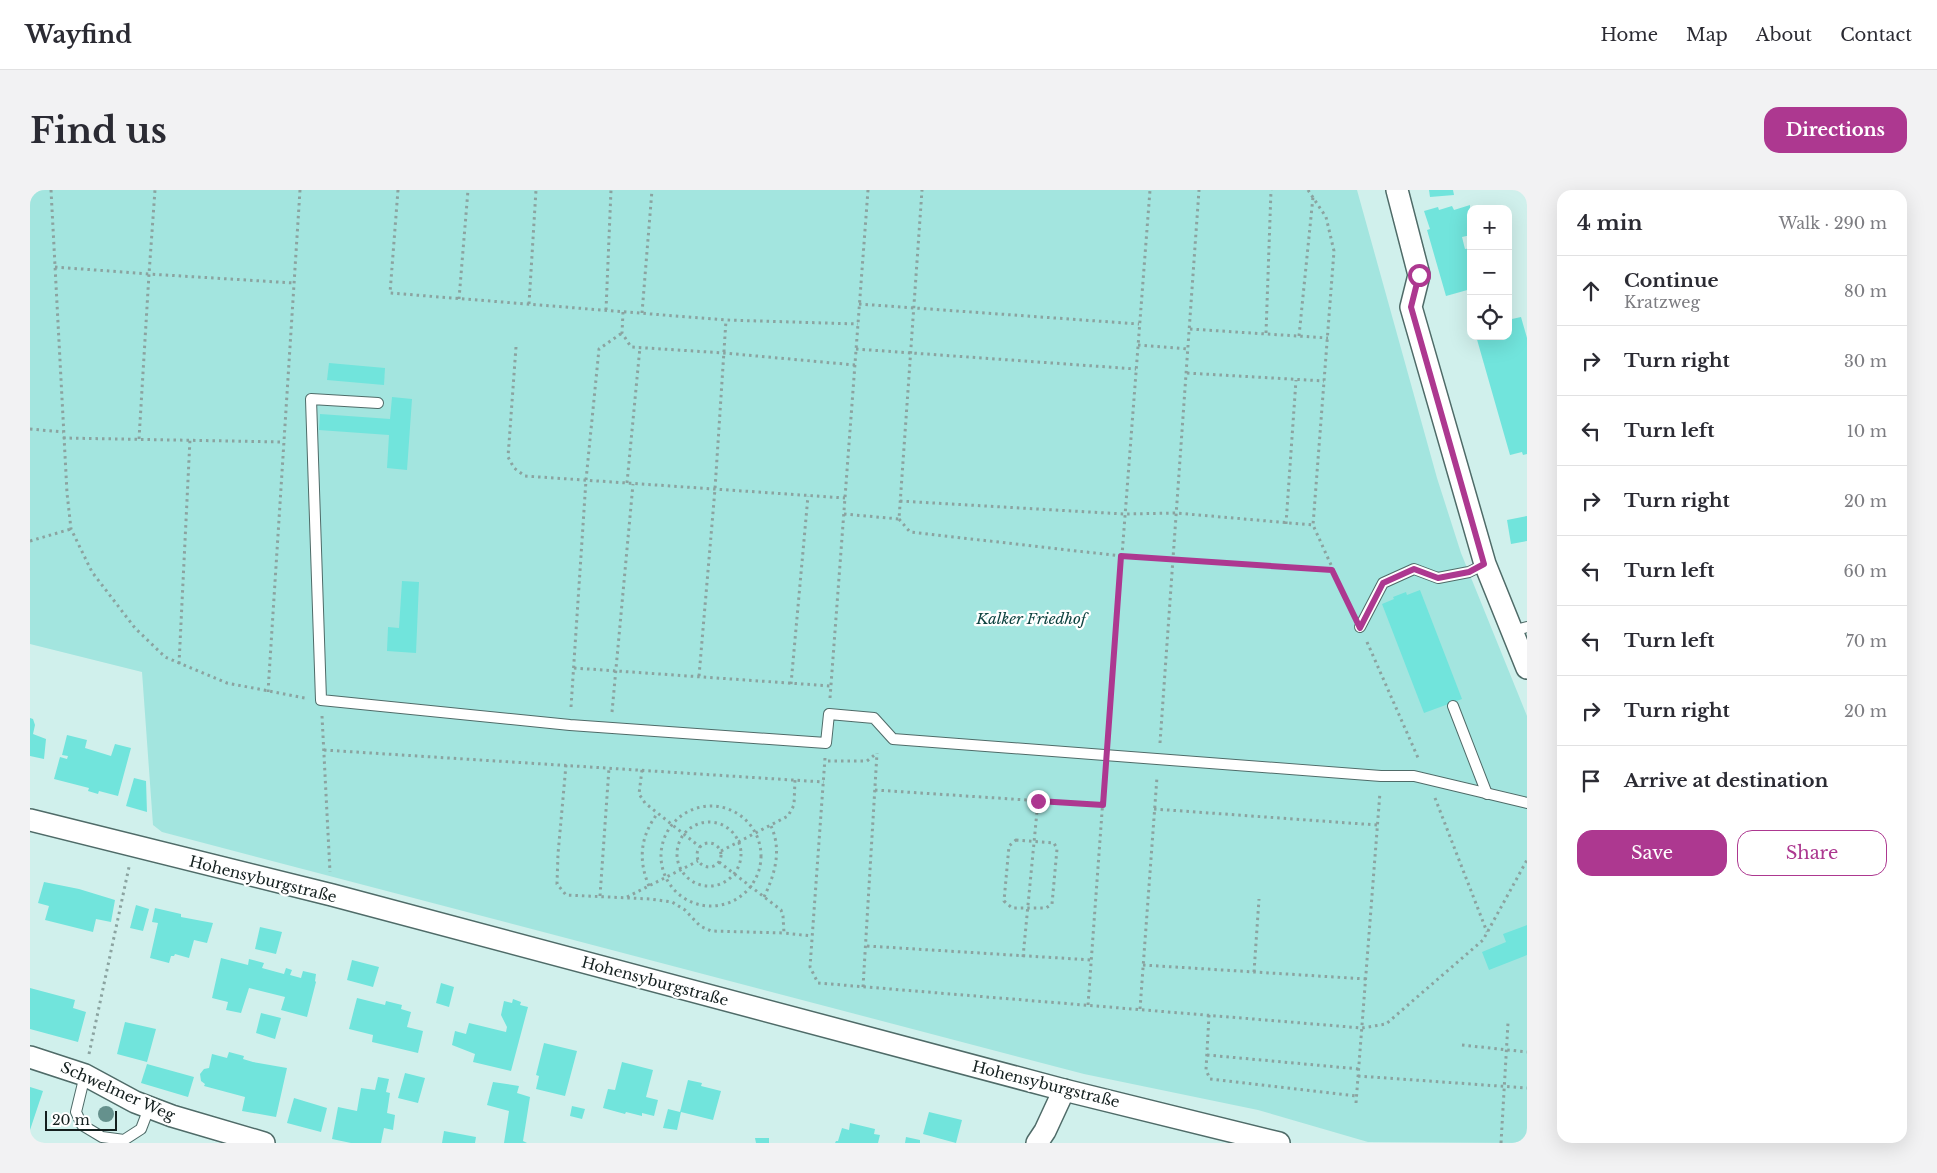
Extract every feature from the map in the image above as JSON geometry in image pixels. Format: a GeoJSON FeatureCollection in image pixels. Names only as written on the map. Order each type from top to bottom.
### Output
{"type":"FeatureCollection","features":[{"type":"Feature","properties":{"kind":"street"},"geometry":{"type":"LineString","coordinates":[[1397,190],[1419,275],[1411,307],[1484,564],[1519,629],[1527,668]]}},
{"type":"Feature","properties":{"kind":"street","name":"Hohensyburgstraße"},"geometry":{"type":"LineString","coordinates":[[30,820],[332,895],[1064,1090],[1279,1143]]}},
{"type":"Feature","properties":{"kind":"street","name":"Schwelmer Weg"},"geometry":{"type":"LineString","coordinates":[[30,1057],[85,1075],[149,1108],[264,1143]]}},
{"type":"Feature","properties":{"kind":"street"},"geometry":{"type":"LineString","coordinates":[[1037,1143],[1045,1131],[1064,1090]]}},
{"type":"Feature","properties":{"kind":"lane"},"geometry":{"type":"LineString","coordinates":[[378,403],[311,399],[320,700],[570,725],[826,743],[829,714],[874,718],[893,739],[1381,776],[1414,776],[1527,803]]}},
{"type":"Feature","properties":{"kind":"lane"},"geometry":{"type":"LineString","coordinates":[[1360,628],[1383,583],[1414,569],[1438,578],[1469,572],[1484,564]]}},
{"type":"Feature","properties":{"kind":"lane"},"geometry":{"type":"LineString","coordinates":[[1453,706],[1488,794]]}},
{"type":"Feature","properties":{"kind":"lane"},"geometry":{"type":"LineString","coordinates":[[85,1075],[76,1112],[82,1125],[102,1137],[124,1140],[141,1129],[149,1108]]}},
{"type":"Feature","properties":{"kind":"path"},"geometry":{"type":"LineString","coordinates":[[51,190],[63,438],[71,530],[92,572],[114,602],[135,628],[165,657],[227,683],[320,700],[332,895]]}},
{"type":"Feature","properties":{"kind":"path"},"geometry":{"type":"LineString","coordinates":[[139,438],[155,190]]}},
{"type":"Feature","properties":{"kind":"path"},"geometry":{"type":"LineString","coordinates":[[268,692],[300,190]]}},
{"type":"Feature","properties":{"kind":"path"},"geometry":{"type":"LineString","coordinates":[[398,190],[390,293],[726,320],[858,324]]}},
{"type":"Feature","properties":{"kind":"path"},"geometry":{"type":"LineString","coordinates":[[459,299],[468,190]]}},
{"type":"Feature","properties":{"kind":"path"},"geometry":{"type":"LineString","coordinates":[[529,304],[536,190]]}},
{"type":"Feature","properties":{"kind":"path"},"geometry":{"type":"LineString","coordinates":[[606,310],[611,190]]}},
{"type":"Feature","properties":{"kind":"path"},"geometry":{"type":"LineString","coordinates":[[642,314],[652,190]]}},
{"type":"Feature","properties":{"kind":"path"},"geometry":{"type":"LineString","coordinates":[[829,714],[868,190]]}},
{"type":"Feature","properties":{"kind":"path"},"geometry":{"type":"LineString","coordinates":[[922,190],[899,519],[910,532],[1121,556],[1332,570]]}},
{"type":"Feature","properties":{"kind":"path"},"geometry":{"type":"LineString","coordinates":[[1088,1005],[1150,190]]}},
{"type":"Feature","properties":{"kind":"path"},"geometry":{"type":"LineString","coordinates":[[1140,1009],[1174,559],[1199,190]]}},
{"type":"Feature","properties":{"kind":"path"},"geometry":{"type":"LineString","coordinates":[[1266,333],[1272,190]]}},
{"type":"Feature","properties":{"kind":"path"},"geometry":{"type":"LineString","coordinates":[[1308,190],[1326,217],[1334,251],[1312,525],[1428,780],[1487,933]]}},
{"type":"Feature","properties":{"kind":"path"},"geometry":{"type":"LineString","coordinates":[[1299,336],[1313,197]]}},
{"type":"Feature","properties":{"kind":"path"},"geometry":{"type":"LineString","coordinates":[[54,267],[294,284]]}},
{"type":"Feature","properties":{"kind":"path"},"geometry":{"type":"LineString","coordinates":[[859,304],[1139,324]]}},
{"type":"Feature","properties":{"kind":"path"},"geometry":{"type":"LineString","coordinates":[[623,312],[622,333],[631,347],[855,365]]}},
{"type":"Feature","properties":{"kind":"path"},"geometry":{"type":"LineString","coordinates":[[699,676],[715,489],[726,320]]}},
{"type":"Feature","properties":{"kind":"path"},"geometry":{"type":"LineString","coordinates":[[1190,329],[1328,338]]}},
{"type":"Feature","properties":{"kind":"path"},"geometry":{"type":"LineString","coordinates":[[570,725],[586,480],[599,349],[622,333]]}},
{"type":"Feature","properties":{"kind":"path"},"geometry":{"type":"LineString","coordinates":[[1138,345],[1188,349]]}},
{"type":"Feature","properties":{"kind":"path"},"geometry":{"type":"LineString","coordinates":[[516,347],[508,457],[514,468],[525,476],[845,498]]}},
{"type":"Feature","properties":{"kind":"path"},"geometry":{"type":"LineString","coordinates":[[627,483],[640,347]]}},
{"type":"Feature","properties":{"kind":"path"},"geometry":{"type":"LineString","coordinates":[[856,349],[1136,369]]}},
{"type":"Feature","properties":{"kind":"path"},"geometry":{"type":"LineString","coordinates":[[1187,373],[1324,382]]}},
{"type":"Feature","properties":{"kind":"path"},"geometry":{"type":"LineString","coordinates":[[1286,524],[1296,380]]}},
{"type":"Feature","properties":{"kind":"path"},"geometry":{"type":"LineString","coordinates":[[30,430],[63,432]]}},
{"type":"Feature","properties":{"kind":"path"},"geometry":{"type":"LineString","coordinates":[[63,438],[284,442]]}},
{"type":"Feature","properties":{"kind":"path"},"geometry":{"type":"LineString","coordinates":[[179,664],[190,439]]}},
{"type":"Feature","properties":{"kind":"path"},"geometry":{"type":"LineString","coordinates":[[611,728],[632,484]]}},
{"type":"Feature","properties":{"kind":"path"},"geometry":{"type":"LineString","coordinates":[[791,684],[808,496]]}},
{"type":"Feature","properties":{"kind":"path"},"geometry":{"type":"LineString","coordinates":[[900,501],[1124,514],[1176,513],[1312,525]]}},
{"type":"Feature","properties":{"kind":"path"},"geometry":{"type":"LineString","coordinates":[[844,514],[899,519]]}},
{"type":"Feature","properties":{"kind":"path"},"geometry":{"type":"LineString","coordinates":[[30,540],[71,530]]}},
{"type":"Feature","properties":{"kind":"path"},"geometry":{"type":"LineString","coordinates":[[574,668],[831,686]]}},
{"type":"Feature","properties":{"kind":"path"},"geometry":{"type":"LineString","coordinates":[[825,761],[867,761],[893,739]]}},
{"type":"Feature","properties":{"kind":"path"},"geometry":{"type":"LineString","coordinates":[[826,743],[810,968],[818,983],[1362,1028],[1386,1024],[1483,940],[1527,860]]}},
{"type":"Feature","properties":{"kind":"path"},"geometry":{"type":"LineString","coordinates":[[324,750],[824,782]]}},
{"type":"Feature","properties":{"kind":"path"},"geometry":{"type":"LineString","coordinates":[[863,987],[877,753]]}},
{"type":"Feature","properties":{"kind":"path"},"geometry":{"type":"LineString","coordinates":[[566,765],[557,884],[566,895],[672,902],[685,910],[700,926],[712,931],[784,933],[812,936]]}},
{"type":"Feature","properties":{"kind":"path"},"geometry":{"type":"LineString","coordinates":[[600,896],[610,768]]}},
{"type":"Feature","properties":{"kind":"path"},"geometry":{"type":"LineString","coordinates":[[642,770],[639,794],[645,803],[700,846]]}},
{"type":"Feature","properties":{"kind":"path"},"geometry":{"type":"LineString","coordinates":[[1356,1103],[1381,776]]}},
{"type":"Feature","properties":{"kind":"path"},"geometry":{"type":"LineString","coordinates":[[721,851],[788,816],[794,805],[795,780]]}},
{"type":"Feature","properties":{"kind":"path"},"geometry":{"type":"LineString","coordinates":[[875,790],[1103,805]]}},
{"type":"Feature","properties":{"kind":"path"},"geometry":{"type":"LineString","coordinates":[[1023,956],[1038,801]]}},
{"type":"Feature","properties":{"kind":"path"},"geometry":{"type":"LineString","coordinates":[[717,806],[730,809],[741,816],[756,834],[761,849],[757,875],[751,886],[742,895],[730,902],[718,906],[704,906],[692,902],[681,896],[666,878],[661,863],[664,837],[672,824],[691,809],[717,806]]}},
{"type":"Feature","properties":{"kind":"path"},"geometry":{"type":"LineString","coordinates":[[1154,809],[1378,825]]}},
{"type":"Feature","properties":{"kind":"path"},"geometry":{"type":"LineString","coordinates":[[649,886],[643,869],[642,846],[648,829],[658,813]]}},
{"type":"Feature","properties":{"kind":"path"},"geometry":{"type":"LineString","coordinates":[[703,823],[718,823],[733,832],[739,842],[741,852],[740,864],[735,873],[720,884],[704,886],[691,880],[682,870],[677,856],[678,846],[685,834],[696,825],[703,823]]}},
{"type":"Feature","properties":{"kind":"path"},"geometry":{"type":"LineString","coordinates":[[764,897],[774,874],[776,859],[776,843],[771,825]]}},
{"type":"Feature","properties":{"kind":"path"},"geometry":{"type":"LineString","coordinates":[[1016,840],[1034,840],[1054,843],[1057,849],[1052,904],[1046,908],[1012,908],[1004,901],[1009,846],[1016,840]]}},
{"type":"Feature","properties":{"kind":"path"},"geometry":{"type":"LineString","coordinates":[[708,843],[715,844],[721,851],[719,862],[716,866],[708,868],[702,866],[696,854],[700,846],[708,843]]}},
{"type":"Feature","properties":{"kind":"path"},"geometry":{"type":"LineString","coordinates":[[85,1075],[133,847]]}},
{"type":"Feature","properties":{"kind":"path"},"geometry":{"type":"LineString","coordinates":[[627,898],[698,861]]}},
{"type":"Feature","properties":{"kind":"path"},"geometry":{"type":"LineString","coordinates":[[719,862],[781,910],[784,933]]}},
{"type":"Feature","properties":{"kind":"path"},"geometry":{"type":"LineString","coordinates":[[1254,972],[1259,899]]}},
{"type":"Feature","properties":{"kind":"path"},"geometry":{"type":"LineString","coordinates":[[866,946],[1092,960]]}},
{"type":"Feature","properties":{"kind":"path"},"geometry":{"type":"LineString","coordinates":[[1143,964],[1366,979]]}},
{"type":"Feature","properties":{"kind":"path"},"geometry":{"type":"LineString","coordinates":[[1209,1015],[1206,1070],[1210,1079],[1357,1096]]}},
{"type":"Feature","properties":{"kind":"path"},"geometry":{"type":"LineString","coordinates":[[1501,1143],[1508,1023]]}},
{"type":"Feature","properties":{"kind":"path"},"geometry":{"type":"LineString","coordinates":[[1462,1046],[1527,1052]]}},
{"type":"Feature","properties":{"kind":"path"},"geometry":{"type":"LineString","coordinates":[[1207,1055],[1359,1069]]}},
{"type":"Feature","properties":{"kind":"path"},"geometry":{"type":"LineString","coordinates":[[1358,1076],[1527,1088]]}},
{"type":"Feature","properties":{"kind":"green space","name":"Kalker Friedhof"},"geometry":{"type":"Polygon","coordinates":[[[30,190],[1357,190],[1437,478],[1461,553],[1527,716],[1527,1143],[1368,1142],[1258,1110],[1084,1074],[162,832],[153,825],[142,672],[30,644],[30,190]]]}},
{"type":"Feature","properties":{"kind":"building"},"geometry":{"type":"Polygon","coordinates":[[[1429,190],[1453,190],[1454,195],[1430,197],[1429,190]]]}},
{"type":"Feature","properties":{"kind":"building"},"geometry":{"type":"Polygon","coordinates":[[[1452,206],[1454,210],[1467,206],[1467,236],[1462,237],[1465,249],[1467,249],[1467,290],[1446,296],[1427,230],[1430,229],[1424,211],[1438,207],[1439,210],[1452,206]]]}},
{"type":"Feature","properties":{"kind":"building"},"geometry":{"type":"Polygon","coordinates":[[[1521,317],[1527,338],[1527,454],[1523,455],[1522,452],[1510,455],[1477,340],[1512,340],[1512,319],[1521,317]]]}},
{"type":"Feature","properties":{"kind":"building"},"geometry":{"type":"Polygon","coordinates":[[[329,363],[385,368],[384,385],[327,380],[329,363]]]}},
{"type":"Feature","properties":{"kind":"building"},"geometry":{"type":"Polygon","coordinates":[[[392,397],[412,399],[407,470],[387,468],[389,435],[319,430],[320,414],[390,419],[392,397]]]}},
{"type":"Feature","properties":{"kind":"building"},"geometry":{"type":"Polygon","coordinates":[[[1527,516],[1527,541],[1511,544],[1507,520],[1527,516]]]}},
{"type":"Feature","properties":{"kind":"building"},"geometry":{"type":"Polygon","coordinates":[[[402,581],[419,582],[416,653],[387,651],[388,627],[399,628],[402,581]]]}},
{"type":"Feature","properties":{"kind":"building"},"geometry":{"type":"Polygon","coordinates":[[[1420,590],[1462,699],[1424,713],[1382,604],[1406,592],[1407,595],[1420,590]]]}},
{"type":"Feature","properties":{"kind":"building"},"geometry":{"type":"Polygon","coordinates":[[[30,718],[33,719],[35,725],[33,734],[46,739],[44,759],[30,756],[30,718]]]}},
{"type":"Feature","properties":{"kind":"building"},"geometry":{"type":"Polygon","coordinates":[[[67,735],[87,740],[85,748],[111,756],[115,744],[131,748],[118,796],[99,791],[98,794],[88,791],[89,788],[54,779],[60,757],[67,759],[68,756],[62,755],[67,735]]]}},
{"type":"Feature","properties":{"kind":"building"},"geometry":{"type":"Polygon","coordinates":[[[134,778],[146,781],[147,812],[126,806],[134,778]]]}},
{"type":"Feature","properties":{"kind":"building"},"geometry":{"type":"Polygon","coordinates":[[[44,882],[79,889],[115,900],[111,922],[96,919],[93,932],[45,920],[49,906],[38,903],[44,882]]]}},
{"type":"Feature","properties":{"kind":"building"},"geometry":{"type":"Polygon","coordinates":[[[136,905],[149,909],[143,931],[130,928],[136,905]]]}},
{"type":"Feature","properties":{"kind":"building"},"geometry":{"type":"Polygon","coordinates":[[[155,908],[181,914],[181,917],[213,923],[207,943],[194,940],[189,958],[175,954],[171,956],[169,963],[150,958],[158,923],[152,922],[155,908]]]}},
{"type":"Feature","properties":{"kind":"building"},"geometry":{"type":"Polygon","coordinates":[[[1527,925],[1527,955],[1489,970],[1482,952],[1506,942],[1503,934],[1527,925]]]}},
{"type":"Feature","properties":{"kind":"building"},"geometry":{"type":"Polygon","coordinates":[[[260,927],[282,932],[276,954],[255,949],[260,927]]]}},
{"type":"Feature","properties":{"kind":"building"},"geometry":{"type":"Polygon","coordinates":[[[221,958],[248,965],[249,959],[264,963],[262,968],[284,974],[286,968],[292,970],[290,975],[301,978],[303,971],[316,974],[316,982],[307,1017],[281,1010],[285,997],[249,988],[241,1013],[226,1010],[228,1002],[212,998],[221,958]]]}},
{"type":"Feature","properties":{"kind":"building"},"geometry":{"type":"Polygon","coordinates":[[[352,960],[379,967],[373,987],[347,980],[352,960]]]}},
{"type":"Feature","properties":{"kind":"building"},"geometry":{"type":"Polygon","coordinates":[[[441,983],[454,987],[449,1007],[436,1003],[441,983]]]}},
{"type":"Feature","properties":{"kind":"building"},"geometry":{"type":"Polygon","coordinates":[[[30,988],[75,1000],[73,1008],[86,1012],[78,1042],[30,1029],[30,988]]]}},
{"type":"Feature","properties":{"kind":"building"},"geometry":{"type":"Polygon","coordinates":[[[357,998],[385,1005],[386,1001],[402,1005],[401,1009],[411,1012],[407,1027],[423,1031],[418,1053],[372,1042],[373,1035],[349,1029],[357,998]]]}},
{"type":"Feature","properties":{"kind":"building"},"geometry":{"type":"Polygon","coordinates":[[[513,999],[521,1002],[520,1005],[528,1007],[511,1071],[473,1062],[475,1054],[452,1045],[455,1031],[466,1034],[469,1023],[506,1032],[507,1027],[501,1015],[504,1001],[512,1003],[513,999]]]}},
{"type":"Feature","properties":{"kind":"building"},"geometry":{"type":"Polygon","coordinates":[[[261,1013],[281,1018],[275,1039],[256,1033],[261,1013]]]}},
{"type":"Feature","properties":{"kind":"building"},"geometry":{"type":"Polygon","coordinates":[[[125,1022],[156,1029],[147,1062],[117,1054],[125,1022]]]}},
{"type":"Feature","properties":{"kind":"building"},"geometry":{"type":"Polygon","coordinates":[[[544,1043],[577,1051],[565,1096],[536,1089],[539,1076],[536,1075],[544,1043]]]}},
{"type":"Feature","properties":{"kind":"building"},"geometry":{"type":"Polygon","coordinates":[[[229,1052],[244,1056],[243,1059],[253,1062],[287,1068],[276,1117],[242,1111],[245,1097],[204,1086],[205,1084],[201,1081],[200,1074],[204,1069],[209,1068],[212,1054],[227,1058],[229,1052]]]}},
{"type":"Feature","properties":{"kind":"building"},"geometry":{"type":"Polygon","coordinates":[[[622,1062],[653,1070],[646,1097],[658,1100],[654,1116],[642,1113],[642,1116],[626,1112],[625,1114],[603,1108],[608,1089],[615,1090],[622,1062]]]}},
{"type":"Feature","properties":{"kind":"building"},"geometry":{"type":"Polygon","coordinates":[[[147,1064],[194,1077],[188,1097],[141,1083],[147,1064]]]}},
{"type":"Feature","properties":{"kind":"building"},"geometry":{"type":"Polygon","coordinates":[[[405,1073],[425,1078],[418,1103],[398,1098],[405,1073]]]}},
{"type":"Feature","properties":{"kind":"building"},"geometry":{"type":"Polygon","coordinates":[[[378,1077],[389,1079],[386,1092],[390,1093],[387,1113],[395,1115],[393,1130],[384,1128],[381,1143],[351,1143],[332,1139],[338,1107],[357,1111],[361,1088],[375,1090],[378,1077]]]}},
{"type":"Feature","properties":{"kind":"building"},"geometry":{"type":"Polygon","coordinates":[[[688,1080],[702,1083],[701,1086],[721,1091],[713,1120],[681,1112],[677,1130],[663,1128],[668,1109],[680,1112],[688,1080]]]}},
{"type":"Feature","properties":{"kind":"building"},"geometry":{"type":"Polygon","coordinates":[[[493,1082],[519,1086],[517,1093],[530,1097],[523,1141],[527,1143],[504,1143],[509,1111],[487,1105],[493,1082]]]}},
{"type":"Feature","properties":{"kind":"building"},"geometry":{"type":"Polygon","coordinates":[[[30,1087],[43,1091],[30,1130],[30,1087]]]}},
{"type":"Feature","properties":{"kind":"building"},"geometry":{"type":"Polygon","coordinates":[[[294,1098],[327,1108],[321,1132],[287,1123],[294,1098]]]}},
{"type":"Feature","properties":{"kind":"building"},"geometry":{"type":"Polygon","coordinates":[[[572,1106],[585,1109],[582,1119],[570,1116],[572,1106]]]}},
{"type":"Feature","properties":{"kind":"building"},"geometry":{"type":"Polygon","coordinates":[[[929,1112],[962,1120],[956,1143],[923,1134],[929,1112]]]}},
{"type":"Feature","properties":{"kind":"building"},"geometry":{"type":"Polygon","coordinates":[[[850,1123],[875,1129],[874,1134],[880,1135],[878,1143],[835,1143],[838,1141],[842,1128],[849,1130],[850,1123]]]}},
{"type":"Feature","properties":{"kind":"building"},"geometry":{"type":"Polygon","coordinates":[[[444,1131],[476,1137],[475,1143],[442,1143],[444,1131]]]}},
{"type":"Feature","properties":{"kind":"building"},"geometry":{"type":"Polygon","coordinates":[[[906,1137],[920,1140],[920,1143],[905,1143],[906,1137]]]}},
{"type":"Feature","properties":{"kind":"building"},"geometry":{"type":"Polygon","coordinates":[[[755,1138],[769,1138],[769,1143],[756,1143],[755,1138]]]}},
{"type":"Feature","properties":{"kind":"route"},"geometry":{"type":"LineString","coordinates":[[1038,801],[1103,805],[1121,556],[1332,570],[1360,628],[1383,583],[1414,569],[1438,578],[1469,572],[1484,564],[1411,307],[1419,275]]}}]}
